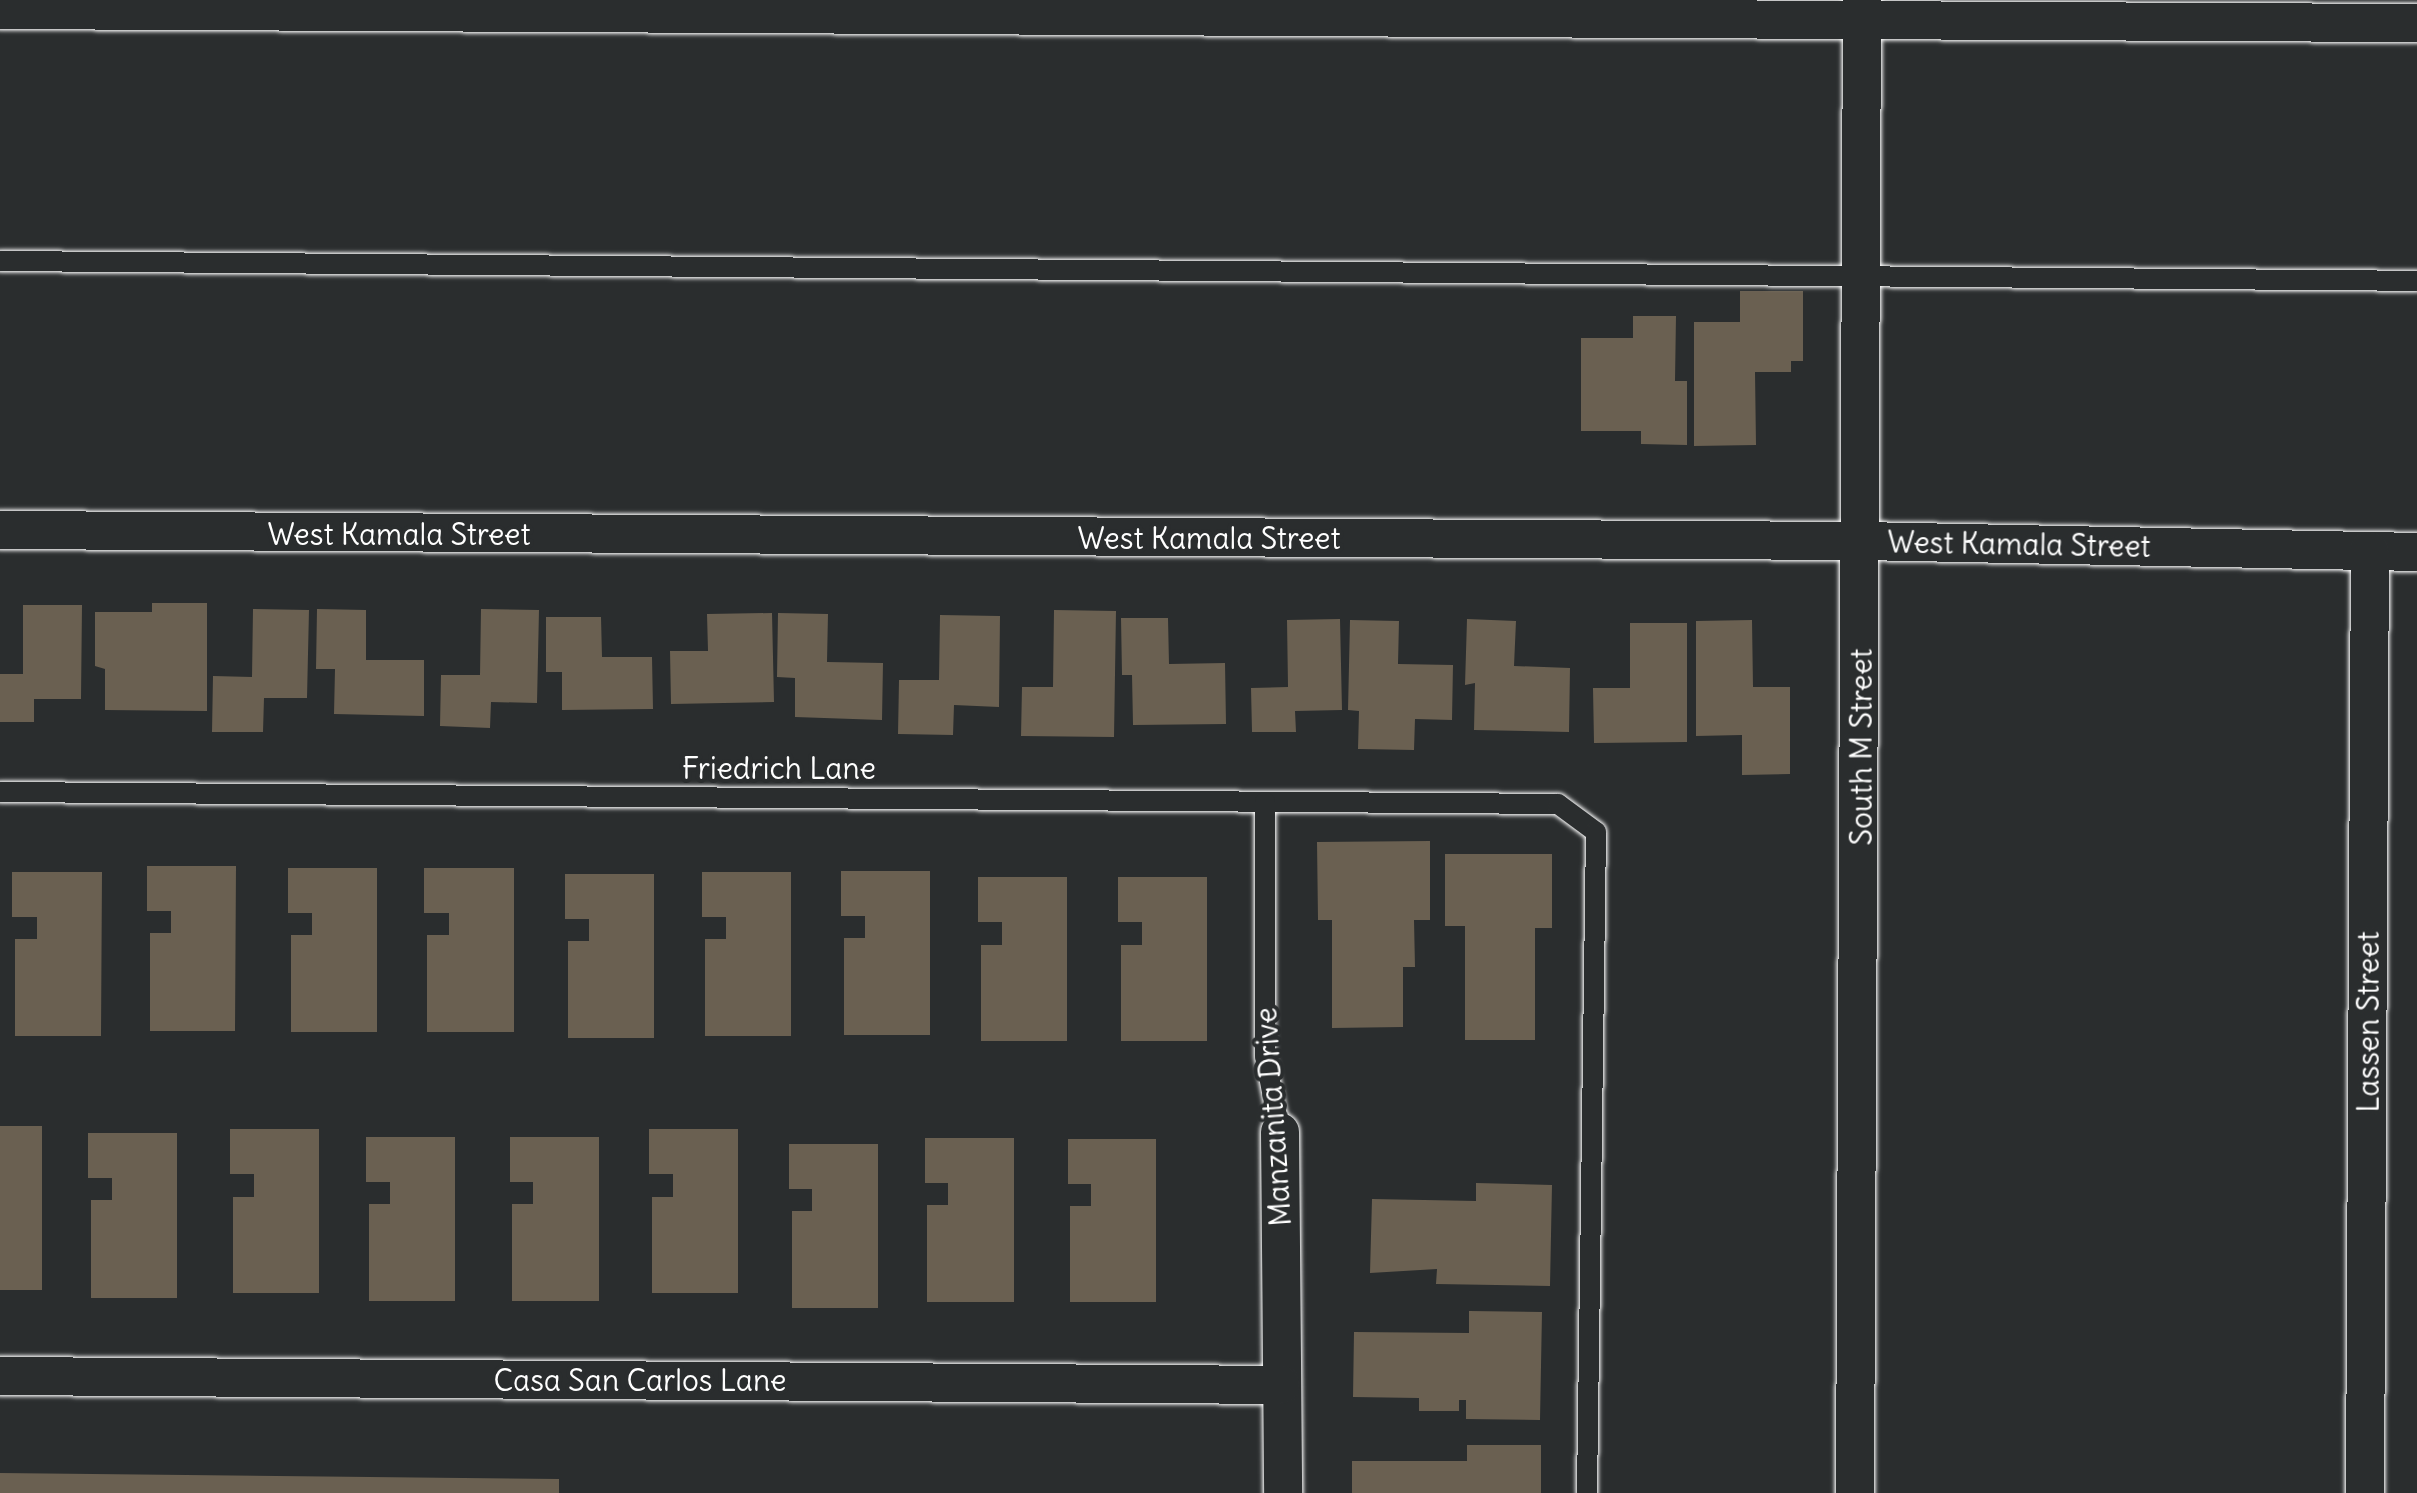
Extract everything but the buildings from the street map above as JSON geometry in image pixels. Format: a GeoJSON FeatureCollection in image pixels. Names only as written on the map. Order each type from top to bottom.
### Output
{"type":"FeatureCollection","features":[{"type":"Feature","properties":{"kind":"street"},"geometry":{"type":"LineString","coordinates":[[0,10],[1862,8],[2417,24]]}},
{"type":"Feature","properties":{"kind":"street","name":"South M Street"},"geometry":{"type":"LineString","coordinates":[[1856,1493],[1862,8]]}},
{"type":"Feature","properties":{"kind":"street","name":"West Kamala Street"},"geometry":{"type":"LineString","coordinates":[[0,530],[1862,541],[2417,552]]}},
{"type":"Feature","properties":{"kind":"street","name":"Lassen Street"},"geometry":{"type":"LineString","coordinates":[[2365,1493],[2370,551]]}},
{"type":"Feature","properties":{"kind":"street","name":"Manzanita Drive"},"geometry":{"type":"LineString","coordinates":[[1280,1132],[1283,1493]]}},
{"type":"Feature","properties":{"kind":"street","name":"Casa San Carlos Lane"},"geometry":{"type":"LineString","coordinates":[[0,1376],[1281,1385]]}},
{"type":"Feature","properties":{"kind":"lane"},"geometry":{"type":"LineString","coordinates":[[0,260],[2417,282]]}},
{"type":"Feature","properties":{"kind":"lane","name":"Friedrich Lane"},"geometry":{"type":"LineString","coordinates":[[0,792],[1558,804],[1596,832],[1588,1493]]}},
{"type":"Feature","properties":{"kind":"lane","name":"Manzanita Drive"},"geometry":{"type":"LineString","coordinates":[[1265,802],[1265,1056],[1280,1132]]}}]}
